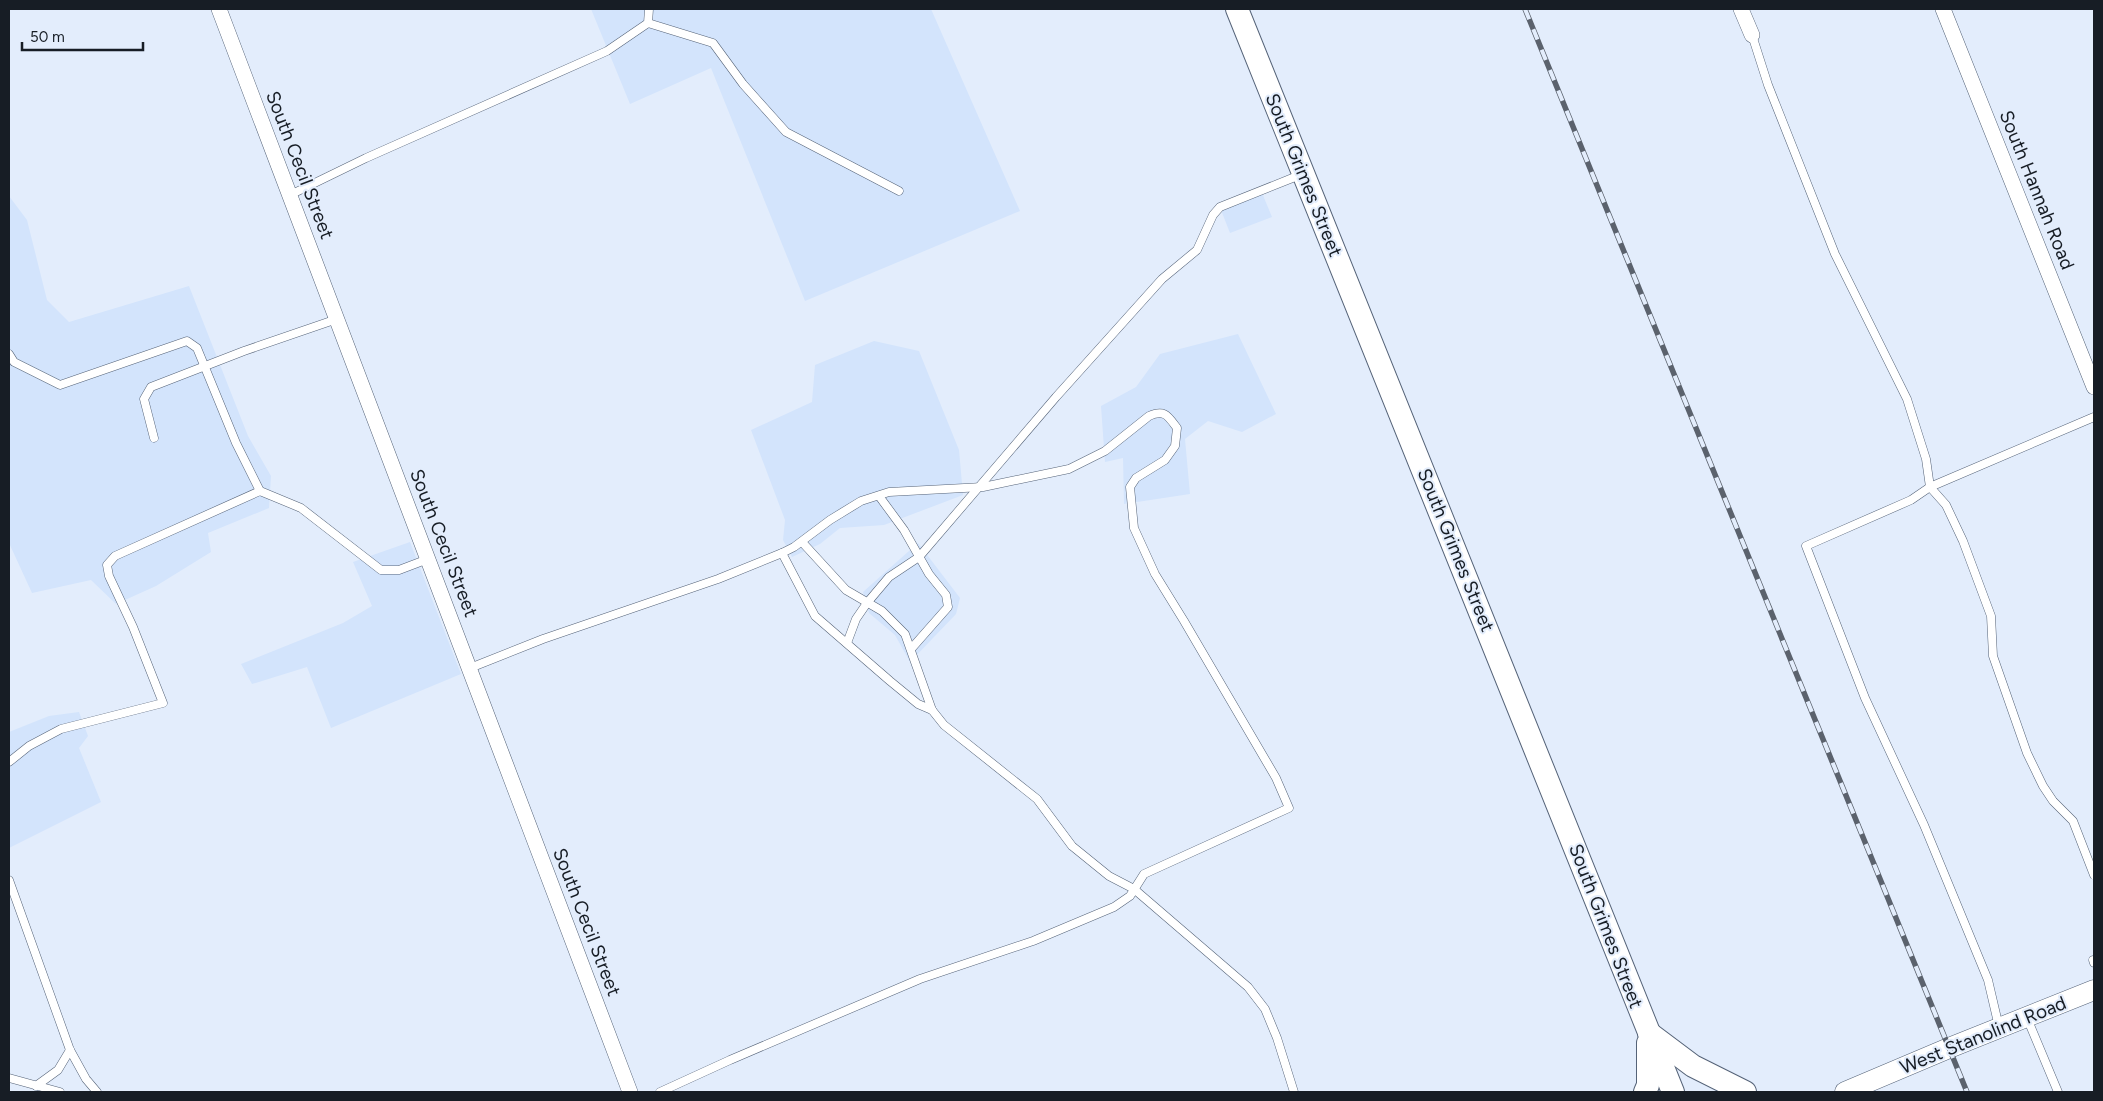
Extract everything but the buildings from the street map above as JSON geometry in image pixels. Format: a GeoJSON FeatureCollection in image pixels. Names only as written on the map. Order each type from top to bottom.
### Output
{"type":"FeatureCollection","features":[{"type":"Feature","properties":{"kind":"main road","name":"South Grimes Street"},"geometry":{"type":"LineString","coordinates":[[1237,9],[1673,1092]]}},
{"type":"Feature","properties":{"kind":"main road","name":"West Stanolind Road"},"geometry":{"type":"LineString","coordinates":[[1845,1092],[2094,990]]}},
{"type":"Feature","properties":{"kind":"main road"},"geometry":{"type":"LineString","coordinates":[[1645,1092],[1648,1085],[1648,1032]]}},
{"type":"Feature","properties":{"kind":"main road"},"geometry":{"type":"LineString","coordinates":[[1648,1032],[1693,1066],[1745,1092]]}},
{"type":"Feature","properties":{"kind":"street","name":"South Cecil Street"},"geometry":{"type":"LineString","coordinates":[[219,9],[630,1092]]}},
{"type":"Feature","properties":{"kind":"street"},"geometry":{"type":"LineString","coordinates":[[1741,9],[1752,35]]}},
{"type":"Feature","properties":{"kind":"street","name":"South Hannah Road"},"geometry":{"type":"LineString","coordinates":[[1943,9],[2094,387]]}},
{"type":"Feature","properties":{"kind":"lane"},"geometry":{"type":"LineString","coordinates":[[648,23],[649,9]]}},
{"type":"Feature","properties":{"kind":"lane"},"geometry":{"type":"LineString","coordinates":[[290,195],[366,158],[607,51],[648,23]]}},
{"type":"Feature","properties":{"kind":"lane"},"geometry":{"type":"LineString","coordinates":[[648,23],[713,43],[743,84],[786,132],[899,191]]}},
{"type":"Feature","properties":{"kind":"lane"},"geometry":{"type":"LineString","coordinates":[[1752,35],[1768,85],[1835,254],[1907,399],[1926,459],[1930,487],[1946,505],[1963,541],[1991,616],[1993,656],[2027,753],[2043,786],[2053,801],[2073,821],[2094,875]]}},
{"type":"Feature","properties":{"kind":"lane"},"geometry":{"type":"LineString","coordinates":[[847,643],[856,619],[867,603],[890,578],[919,556],[1162,279],[1198,250],[1213,215],[1220,207],[1304,173]]}},
{"type":"Feature","properties":{"kind":"lane"},"geometry":{"type":"LineString","coordinates":[[154,438],[144,399],[151,387],[244,351],[337,319]]}},
{"type":"Feature","properties":{"kind":"lane"},"geometry":{"type":"LineString","coordinates":[[9,354],[14,362],[60,385],[187,341],[197,348],[236,443],[260,491],[301,508],[381,570],[399,570],[428,559]]}},
{"type":"Feature","properties":{"kind":"lane"},"geometry":{"type":"LineString","coordinates":[[470,668],[543,640],[718,579],[782,552],[802,542],[830,520],[861,501],[889,492],[977,488],[1069,469],[1105,451],[1150,416],[1158,412],[1166,415],[1177,428],[1175,446],[1165,460],[1136,478],[1130,487],[1134,528],[1155,574],[1276,778],[1289,808],[1144,874],[1130,896],[1114,907],[1032,941],[920,979],[660,1092]]}},
{"type":"Feature","properties":{"kind":"lane"},"geometry":{"type":"LineString","coordinates":[[1999,1028],[1988,980],[1924,825],[1865,698],[1806,546],[1911,500],[1930,487],[2094,417]]}},
{"type":"Feature","properties":{"kind":"lane"},"geometry":{"type":"LineString","coordinates":[[9,762],[29,746],[61,729],[163,703],[133,627],[109,576],[107,565],[115,556],[260,491]]}},
{"type":"Feature","properties":{"kind":"lane"},"geometry":{"type":"LineString","coordinates":[[879,496],[904,530],[929,574],[946,595],[948,607],[911,649]]}},
{"type":"Feature","properties":{"kind":"lane"},"geometry":{"type":"LineString","coordinates":[[802,542],[846,590],[882,611],[905,634],[932,710],[944,726],[1037,799],[1072,846],[1109,876],[1134,889],[1248,987],[1265,1009],[1278,1038],[1294,1092]]}},
{"type":"Feature","properties":{"kind":"lane"},"geometry":{"type":"LineString","coordinates":[[782,552],[815,616],[918,704],[932,710]]}},
{"type":"Feature","properties":{"kind":"lane"},"geometry":{"type":"LineString","coordinates":[[9,880],[70,1050],[86,1080],[97,1092]]}},
{"type":"Feature","properties":{"kind":"lane"},"geometry":{"type":"LineString","coordinates":[[2027,1017],[2058,1092]]}},
{"type":"Feature","properties":{"kind":"lane"},"geometry":{"type":"LineString","coordinates":[[36,1086],[58,1070],[70,1050]]}},
{"type":"Feature","properties":{"kind":"lane"},"geometry":{"type":"LineString","coordinates":[[9,1078],[60,1092]]}},
{"type":"Feature","properties":{"kind":"shaded area"},"geometry":{"type":"Polygon","coordinates":[[[591,9],[931,9],[1020,211],[805,301],[711,68],[630,104],[591,9]]]}},
{"type":"Feature","properties":{"kind":"shaded area"},"geometry":{"type":"Polygon","coordinates":[[[1262,193],[1272,217],[1230,233],[1221,210],[1262,193]]]}},
{"type":"Feature","properties":{"kind":"shaded area"},"geometry":{"type":"Polygon","coordinates":[[[9,196],[27,220],[47,300],[69,322],[189,286],[248,436],[271,476],[269,508],[208,533],[211,552],[156,586],[116,604],[91,580],[32,593],[9,543],[9,196]]]}},
{"type":"Feature","properties":{"kind":"shaded area"},"geometry":{"type":"Polygon","coordinates":[[[1238,334],[1276,414],[1242,432],[1208,421],[1185,439],[1190,494],[1124,504],[1123,458],[1105,462],[1101,406],[1136,387],[1160,354],[1238,334]]]}},
{"type":"Feature","properties":{"kind":"shaded area"},"geometry":{"type":"Polygon","coordinates":[[[874,341],[919,351],[959,450],[963,495],[884,525],[840,528],[820,544],[792,557],[783,540],[785,520],[751,430],[812,402],[815,365],[874,341]]]}},
{"type":"Feature","properties":{"kind":"shaded area"},"geometry":{"type":"Polygon","coordinates":[[[410,542],[461,674],[331,728],[307,667],[252,684],[241,664],[343,623],[372,606],[353,562],[410,542]]]}},
{"type":"Feature","properties":{"kind":"shaded area"},"geometry":{"type":"Polygon","coordinates":[[[918,543],[960,598],[956,614],[910,662],[895,635],[869,613],[863,592],[918,543]]]}},
{"type":"Feature","properties":{"kind":"shaded area"},"geometry":{"type":"Polygon","coordinates":[[[79,712],[88,736],[79,748],[101,802],[9,848],[9,732],[49,716],[79,712]]]}},
{"type":"Feature","properties":{"kind":"railway"},"geometry":{"type":"LineString","coordinates":[[1525,9],[1967,1092]]}}]}
